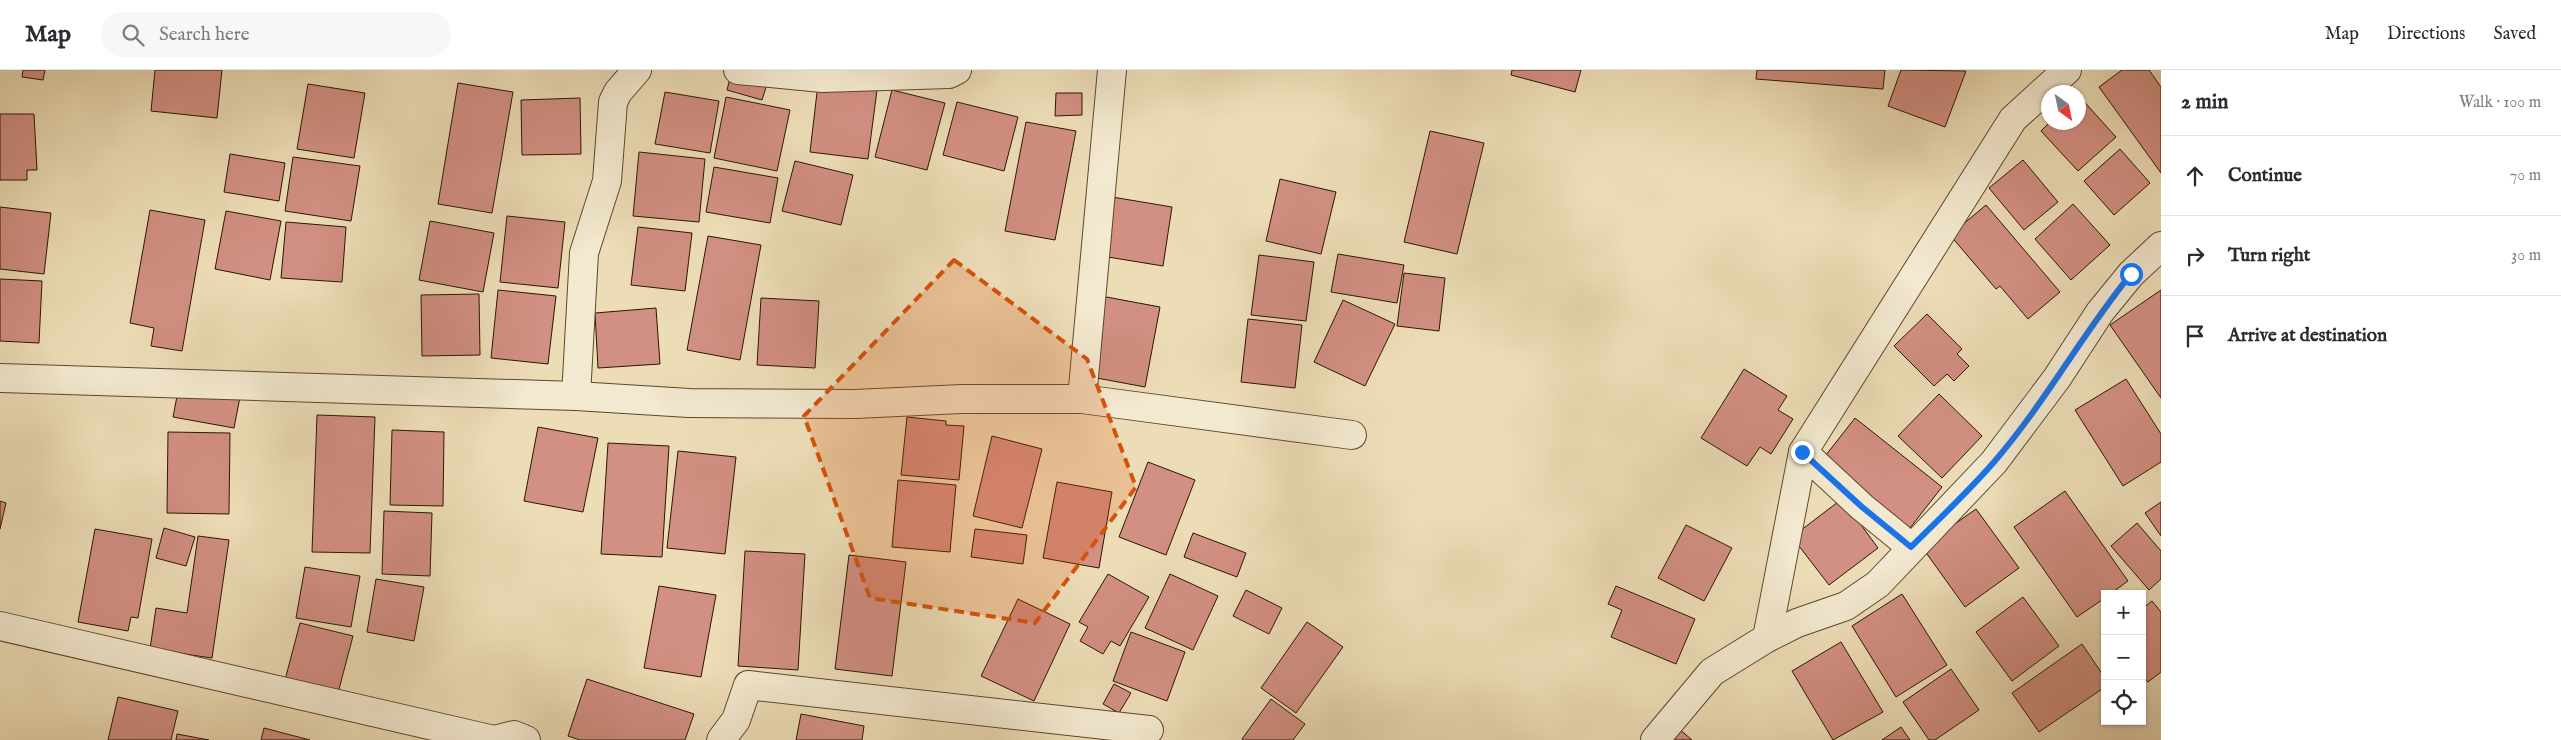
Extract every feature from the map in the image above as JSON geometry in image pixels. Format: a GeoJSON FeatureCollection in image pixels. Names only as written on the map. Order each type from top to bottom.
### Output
{"type":"FeatureCollection","features":[{"type":"Feature","properties":{"kind":"street"},"geometry":{"type":"LineString","coordinates":[[576,396],[584,253],[606,181],[613,102],[618,92],[637,70]]}},
{"type":"Feature","properties":{"kind":"street"},"geometry":{"type":"LineString","coordinates":[[738,70],[822,78],[949,74],[957,70]]}},
{"type":"Feature","properties":{"kind":"street"},"geometry":{"type":"LineString","coordinates":[[1082,399],[1112,70]]}},
{"type":"Feature","properties":{"kind":"street"},"geometry":{"type":"LineString","coordinates":[[1768,638],[1802,452],[2013,119],[2067,70]]}},
{"type":"Feature","properties":{"kind":"street"},"geometry":{"type":"LineString","coordinates":[[1655,740],[1712,672],[1797,623],[1846,606],[1878,584],[1911,547],[1994,462],[2057,378],[2100,312],[2131,274],[2161,246]]}},
{"type":"Feature","properties":{"kind":"street"},"geometry":{"type":"LineString","coordinates":[[0,378],[576,396],[698,403],[855,404],[962,399],[1082,399],[1352,435]]}},
{"type":"Feature","properties":{"kind":"street"},"geometry":{"type":"LineString","coordinates":[[1802,452],[1862,507],[1911,547]]}},
{"type":"Feature","properties":{"kind":"street"},"geometry":{"type":"LineString","coordinates":[[0,626],[494,740],[514,736],[526,740]]}},
{"type":"Feature","properties":{"kind":"street"},"geometry":{"type":"LineString","coordinates":[[721,740],[736,720],[748,685],[1149,730]]}},
{"type":"Feature","properties":{"kind":"highlighted area"},"geometry":{"type":"Polygon","coordinates":[[[954,260],[1087,359],[1136,487],[1035,623],[870,598],[804,416],[954,260]]]}},
{"type":"Feature","properties":{"kind":"building"},"geometry":{"type":"Polygon","coordinates":[[[23,70],[45,70],[43,80],[22,77],[23,70]]]}},
{"type":"Feature","properties":{"kind":"building"},"geometry":{"type":"Polygon","coordinates":[[[155,70],[222,70],[217,118],[151,111],[155,70]]]}},
{"type":"Feature","properties":{"kind":"building"},"geometry":{"type":"Polygon","coordinates":[[[1512,70],[1581,70],[1575,92],[1511,75],[1512,70]]]}},
{"type":"Feature","properties":{"kind":"building"},"geometry":{"type":"Polygon","coordinates":[[[1757,70],[1885,70],[1883,89],[1756,79],[1757,70]]]}},
{"type":"Feature","properties":{"kind":"building"},"geometry":{"type":"Polygon","coordinates":[[[1901,70],[1966,71],[1945,127],[1888,106],[1901,70]]]}},
{"type":"Feature","properties":{"kind":"building"},"geometry":{"type":"Polygon","coordinates":[[[2122,70],[2149,70],[2161,87],[2161,173],[2099,87],[2122,70]]]}},
{"type":"Feature","properties":{"kind":"building"},"geometry":{"type":"Polygon","coordinates":[[[731,74],[767,84],[762,100],[727,90],[731,74]]]}},
{"type":"Feature","properties":{"kind":"building"},"geometry":{"type":"Polygon","coordinates":[[[458,83],[513,92],[492,213],[438,204],[458,83]]]}},
{"type":"Feature","properties":{"kind":"building"},"geometry":{"type":"Polygon","coordinates":[[[308,84],[365,93],[354,158],[297,149],[308,84]]]}},
{"type":"Feature","properties":{"kind":"building"},"geometry":{"type":"Polygon","coordinates":[[[818,84],[877,90],[868,159],[810,152],[818,84]]]}},
{"type":"Feature","properties":{"kind":"building"},"geometry":{"type":"Polygon","coordinates":[[[892,90],[945,103],[927,170],[875,157],[892,90]]]}},
{"type":"Feature","properties":{"kind":"building"},"geometry":{"type":"Polygon","coordinates":[[[665,92],[719,101],[710,153],[655,144],[665,92]]]}},
{"type":"Feature","properties":{"kind":"building"},"geometry":{"type":"Polygon","coordinates":[[[1056,93],[1082,93],[1082,115],[1055,116],[1056,93]]]}},
{"type":"Feature","properties":{"kind":"building"},"geometry":{"type":"Polygon","coordinates":[[[726,97],[790,110],[777,171],[714,158],[726,97]]]}},
{"type":"Feature","properties":{"kind":"building"},"geometry":{"type":"Polygon","coordinates":[[[580,98],[581,154],[522,155],[521,100],[580,98]]]}},
{"type":"Feature","properties":{"kind":"building"},"geometry":{"type":"Polygon","coordinates":[[[957,102],[1018,117],[1004,171],[943,155],[957,102]]]}},
{"type":"Feature","properties":{"kind":"building"},"geometry":{"type":"Polygon","coordinates":[[[2086,104],[2116,137],[2078,171],[2041,131],[2086,130],[2086,104]]]}},
{"type":"Feature","properties":{"kind":"building"},"geometry":{"type":"Polygon","coordinates":[[[0,114],[34,114],[37,170],[27,170],[27,180],[0,180],[0,114]]]}},
{"type":"Feature","properties":{"kind":"building"},"geometry":{"type":"Polygon","coordinates":[[[1026,122],[1076,131],[1055,240],[1005,231],[1026,122]]]}},
{"type":"Feature","properties":{"kind":"building"},"geometry":{"type":"Polygon","coordinates":[[[1430,131],[1484,143],[1457,254],[1404,242],[1430,131]]]}},
{"type":"Feature","properties":{"kind":"building"},"geometry":{"type":"Polygon","coordinates":[[[2120,149],[2150,183],[2114,215],[2084,181],[2120,149]]]}},
{"type":"Feature","properties":{"kind":"building"},"geometry":{"type":"Polygon","coordinates":[[[639,152],[705,159],[699,222],[633,216],[639,152]]]}},
{"type":"Feature","properties":{"kind":"building"},"geometry":{"type":"Polygon","coordinates":[[[230,154],[285,163],[279,201],[224,192],[230,154]]]}},
{"type":"Feature","properties":{"kind":"building"},"geometry":{"type":"Polygon","coordinates":[[[293,157],[360,166],[351,221],[285,211],[293,157]]]}},
{"type":"Feature","properties":{"kind":"building"},"geometry":{"type":"Polygon","coordinates":[[[2023,160],[2058,202],[2024,230],[1989,188],[2023,160]]]}},
{"type":"Feature","properties":{"kind":"building"},"geometry":{"type":"Polygon","coordinates":[[[795,161],[853,175],[841,225],[782,211],[795,161]]]}},
{"type":"Feature","properties":{"kind":"building"},"geometry":{"type":"Polygon","coordinates":[[[714,167],[778,178],[770,223],[706,212],[714,167]]]}},
{"type":"Feature","properties":{"kind":"building"},"geometry":{"type":"Polygon","coordinates":[[[1280,179],[1336,192],[1321,254],[1266,241],[1280,179]]]}},
{"type":"Feature","properties":{"kind":"building"},"geometry":{"type":"Polygon","coordinates":[[[1112,197],[1172,207],[1163,266],[1102,256],[1112,197]]]}},
{"type":"Feature","properties":{"kind":"building"},"geometry":{"type":"Polygon","coordinates":[[[2073,204],[2110,245],[2071,280],[2035,239],[2073,204]]]}},
{"type":"Feature","properties":{"kind":"building"},"geometry":{"type":"Polygon","coordinates":[[[1986,205],[2060,292],[2028,319],[2000,286],[1996,289],[1950,235],[1986,205]]]}},
{"type":"Feature","properties":{"kind":"building"},"geometry":{"type":"Polygon","coordinates":[[[0,207],[51,213],[44,274],[0,269],[0,207]]]}},
{"type":"Feature","properties":{"kind":"building"},"geometry":{"type":"Polygon","coordinates":[[[150,210],[205,220],[182,351],[151,346],[154,328],[130,323],[150,210]]]}},
{"type":"Feature","properties":{"kind":"building"},"geometry":{"type":"Polygon","coordinates":[[[226,211],[281,221],[270,280],[215,269],[226,211]]]}},
{"type":"Feature","properties":{"kind":"building"},"geometry":{"type":"Polygon","coordinates":[[[507,216],[565,222],[558,288],[500,282],[507,216]]]}},
{"type":"Feature","properties":{"kind":"building"},"geometry":{"type":"Polygon","coordinates":[[[430,221],[494,233],[483,292],[419,280],[430,221]]]}},
{"type":"Feature","properties":{"kind":"building"},"geometry":{"type":"Polygon","coordinates":[[[286,222],[346,227],[342,282],[281,278],[286,222]]]}},
{"type":"Feature","properties":{"kind":"building"},"geometry":{"type":"Polygon","coordinates":[[[638,227],[692,233],[685,291],[631,285],[638,227]]]}},
{"type":"Feature","properties":{"kind":"building"},"geometry":{"type":"Polygon","coordinates":[[[708,236],[761,245],[740,360],[687,350],[708,236]]]}},
{"type":"Feature","properties":{"kind":"building"},"geometry":{"type":"Polygon","coordinates":[[[1338,254],[1404,265],[1397,303],[1331,292],[1338,254]]]}},
{"type":"Feature","properties":{"kind":"building"},"geometry":{"type":"Polygon","coordinates":[[[1259,255],[1314,262],[1306,321],[1251,315],[1259,255]]]}},
{"type":"Feature","properties":{"kind":"building"},"geometry":{"type":"Polygon","coordinates":[[[1404,273],[1445,278],[1439,331],[1397,326],[1404,273]]]}},
{"type":"Feature","properties":{"kind":"building"},"geometry":{"type":"Polygon","coordinates":[[[0,279],[42,281],[39,343],[0,341],[0,279]]]}},
{"type":"Feature","properties":{"kind":"building"},"geometry":{"type":"Polygon","coordinates":[[[498,290],[556,296],[548,364],[491,358],[498,290]]]}},
{"type":"Feature","properties":{"kind":"building"},"geometry":{"type":"Polygon","coordinates":[[[2161,290],[2161,398],[2110,325],[2161,290]]]}},
{"type":"Feature","properties":{"kind":"building"},"geometry":{"type":"Polygon","coordinates":[[[479,294],[480,355],[422,356],[421,295],[479,294]]]}},
{"type":"Feature","properties":{"kind":"building"},"geometry":{"type":"Polygon","coordinates":[[[1101,296],[1160,307],[1145,387],[1086,376],[1101,296]]]}},
{"type":"Feature","properties":{"kind":"building"},"geometry":{"type":"Polygon","coordinates":[[[761,298],[819,301],[815,368],[757,365],[761,298]]]}},
{"type":"Feature","properties":{"kind":"building"},"geometry":{"type":"Polygon","coordinates":[[[1343,300],[1395,324],[1365,386],[1314,362],[1343,300]]]}},
{"type":"Feature","properties":{"kind":"building"},"geometry":{"type":"Polygon","coordinates":[[[656,308],[660,364],[598,368],[595,313],[656,308]]]}},
{"type":"Feature","properties":{"kind":"building"},"geometry":{"type":"Polygon","coordinates":[[[1927,314],[1962,349],[1957,354],[1969,366],[1954,381],[1947,374],[1934,386],[1894,346],[1927,314]]]}},
{"type":"Feature","properties":{"kind":"building"},"geometry":{"type":"Polygon","coordinates":[[[1248,319],[1302,325],[1295,388],[1241,382],[1248,319]]]}},
{"type":"Feature","properties":{"kind":"building"},"geometry":{"type":"Polygon","coordinates":[[[1744,369],[1787,396],[1778,410],[1793,419],[1771,454],[1760,447],[1747,466],[1701,438],[1744,369]]]}},
{"type":"Feature","properties":{"kind":"building"},"geometry":{"type":"Polygon","coordinates":[[[2126,379],[2161,434],[2161,462],[2123,486],[2075,410],[2126,379]]]}},
{"type":"Feature","properties":{"kind":"building"},"geometry":{"type":"Polygon","coordinates":[[[179,386],[240,397],[234,428],[173,417],[179,386]]]}},
{"type":"Feature","properties":{"kind":"building"},"geometry":{"type":"Polygon","coordinates":[[[1939,394],[1982,436],[1942,478],[1898,436],[1939,394]]]}},
{"type":"Feature","properties":{"kind":"building"},"geometry":{"type":"Polygon","coordinates":[[[317,415],[375,417],[370,553],[312,552],[317,415]]]}},
{"type":"Feature","properties":{"kind":"building"},"geometry":{"type":"Polygon","coordinates":[[[907,417],[946,421],[946,425],[964,426],[959,480],[901,475],[907,417]]]}},
{"type":"Feature","properties":{"kind":"building"},"geometry":{"type":"Polygon","coordinates":[[[1855,418],[1942,487],[1910,528],[1822,460],[1855,418]]]}},
{"type":"Feature","properties":{"kind":"building"},"geometry":{"type":"Polygon","coordinates":[[[538,427],[598,438],[583,512],[524,501],[538,427]]]}},
{"type":"Feature","properties":{"kind":"building"},"geometry":{"type":"Polygon","coordinates":[[[392,430],[444,432],[443,506],[390,505],[392,430]]]}},
{"type":"Feature","properties":{"kind":"building"},"geometry":{"type":"Polygon","coordinates":[[[168,432],[230,433],[229,514],[167,513],[168,432]]]}},
{"type":"Feature","properties":{"kind":"building"},"geometry":{"type":"Polygon","coordinates":[[[992,436],[1042,449],[1022,528],[973,516],[992,436]]]}},
{"type":"Feature","properties":{"kind":"building"},"geometry":{"type":"Polygon","coordinates":[[[608,443],[669,446],[662,557],[601,554],[608,443]]]}},
{"type":"Feature","properties":{"kind":"building"},"geometry":{"type":"Polygon","coordinates":[[[678,451],[736,457],[725,554],[667,548],[678,451]]]}},
{"type":"Feature","properties":{"kind":"building"},"geometry":{"type":"Polygon","coordinates":[[[1148,462],[1195,480],[1166,555],[1119,537],[1148,462]]]}},
{"type":"Feature","properties":{"kind":"building"},"geometry":{"type":"Polygon","coordinates":[[[898,480],[956,485],[950,552],[892,547],[898,480]]]}},
{"type":"Feature","properties":{"kind":"building"},"geometry":{"type":"Polygon","coordinates":[[[1057,482],[1112,492],[1099,568],[1043,558],[1057,482]]]}},
{"type":"Feature","properties":{"kind":"building"},"geometry":{"type":"Polygon","coordinates":[[[2065,491],[2128,581],[2116,590],[2101,590],[2101,601],[2077,617],[2014,527],[2065,491]]]}},
{"type":"Feature","properties":{"kind":"building"},"geometry":{"type":"Polygon","coordinates":[[[1842,499],[1878,548],[1829,585],[1792,537],[1842,499]]]}},
{"type":"Feature","properties":{"kind":"building"},"geometry":{"type":"Polygon","coordinates":[[[0,501],[6,503],[0,529],[0,501]]]}},
{"type":"Feature","properties":{"kind":"building"},"geometry":{"type":"Polygon","coordinates":[[[2161,502],[2161,536],[2145,513],[2161,502]]]}},
{"type":"Feature","properties":{"kind":"building"},"geometry":{"type":"Polygon","coordinates":[[[1976,509],[2019,568],[1965,607],[1922,547],[1976,509]]]}},
{"type":"Feature","properties":{"kind":"building"},"geometry":{"type":"Polygon","coordinates":[[[384,511],[432,513],[430,576],[382,574],[384,511]]]}},
{"type":"Feature","properties":{"kind":"building"},"geometry":{"type":"Polygon","coordinates":[[[2137,523],[2161,551],[2161,579],[2149,590],[2111,546],[2137,523]]]}},
{"type":"Feature","properties":{"kind":"building"},"geometry":{"type":"Polygon","coordinates":[[[1686,525],[1732,548],[1704,601],[1658,578],[1686,525]]]}},
{"type":"Feature","properties":{"kind":"building"},"geometry":{"type":"Polygon","coordinates":[[[164,528],[195,537],[186,566],[156,558],[164,528]]]}},
{"type":"Feature","properties":{"kind":"building"},"geometry":{"type":"Polygon","coordinates":[[[95,529],[152,539],[138,618],[131,617],[128,631],[78,622],[95,529]]]}},
{"type":"Feature","properties":{"kind":"building"},"geometry":{"type":"Polygon","coordinates":[[[975,529],[1027,535],[1023,564],[971,557],[975,529]]]}},
{"type":"Feature","properties":{"kind":"building"},"geometry":{"type":"Polygon","coordinates":[[[1193,533],[1246,553],[1237,577],[1184,557],[1193,533]]]}},
{"type":"Feature","properties":{"kind":"building"},"geometry":{"type":"Polygon","coordinates":[[[198,536],[229,540],[212,658],[150,649],[156,608],[187,613],[198,536]]]}},
{"type":"Feature","properties":{"kind":"building"},"geometry":{"type":"Polygon","coordinates":[[[745,551],[805,554],[798,670],[738,666],[745,551]]]}},
{"type":"Feature","properties":{"kind":"building"},"geometry":{"type":"Polygon","coordinates":[[[849,555],[906,562],[892,676],[835,669],[849,555]]]}},
{"type":"Feature","properties":{"kind":"building"},"geometry":{"type":"Polygon","coordinates":[[[305,567],[360,576],[351,627],[296,618],[305,567]]]}},
{"type":"Feature","properties":{"kind":"building"},"geometry":{"type":"Polygon","coordinates":[[[1108,574],[1149,597],[1120,646],[1111,641],[1103,654],[1080,641],[1088,627],[1079,622],[1108,574]]]}},
{"type":"Feature","properties":{"kind":"building"},"geometry":{"type":"Polygon","coordinates":[[[1170,574],[1218,596],[1193,650],[1145,628],[1170,574]]]}},
{"type":"Feature","properties":{"kind":"building"},"geometry":{"type":"Polygon","coordinates":[[[376,579],[424,587],[414,641],[367,632],[376,579]]]}},
{"type":"Feature","properties":{"kind":"building"},"geometry":{"type":"Polygon","coordinates":[[[659,586],[716,595],[701,677],[644,668],[659,586]]]}},
{"type":"Feature","properties":{"kind":"building"},"geometry":{"type":"Polygon","coordinates":[[[1616,586],[1695,619],[1676,664],[1611,637],[1622,610],[1608,604],[1616,586]]]}},
{"type":"Feature","properties":{"kind":"building"},"geometry":{"type":"Polygon","coordinates":[[[1246,590],[1282,608],[1269,634],[1233,616],[1246,590]]]}},
{"type":"Feature","properties":{"kind":"building"},"geometry":{"type":"Polygon","coordinates":[[[1902,594],[1947,665],[1896,697],[1852,626],[1902,594]]]}},
{"type":"Feature","properties":{"kind":"building"},"geometry":{"type":"Polygon","coordinates":[[[2023,597],[2059,646],[2012,681],[1976,632],[2023,597]]]}},
{"type":"Feature","properties":{"kind":"building"},"geometry":{"type":"Polygon","coordinates":[[[1018,599],[1070,624],[1034,701],[981,676],[1018,599]]]}},
{"type":"Feature","properties":{"kind":"building"},"geometry":{"type":"Polygon","coordinates":[[[2152,601],[2161,612],[2161,672],[2148,682],[2146,680],[2146,606],[2152,601]]]}},
{"type":"Feature","properties":{"kind":"building"},"geometry":{"type":"Polygon","coordinates":[[[1307,622],[1343,647],[1296,713],[1261,688],[1307,622]]]}},
{"type":"Feature","properties":{"kind":"building"},"geometry":{"type":"Polygon","coordinates":[[[300,623],[353,636],[338,693],[285,680],[300,623]]]}},
{"type":"Feature","properties":{"kind":"building"},"geometry":{"type":"Polygon","coordinates":[[[1131,632],[1185,652],[1167,701],[1113,681],[1131,632]]]}},
{"type":"Feature","properties":{"kind":"building"},"geometry":{"type":"Polygon","coordinates":[[[1841,642],[1883,712],[1833,740],[1792,671],[1841,642]]]}},
{"type":"Feature","properties":{"kind":"building"},"geometry":{"type":"Polygon","coordinates":[[[2082,644],[2101,672],[2101,690],[2039,732],[2012,693],[2082,644]]]}},
{"type":"Feature","properties":{"kind":"building"},"geometry":{"type":"Polygon","coordinates":[[[1951,669],[1979,710],[1935,740],[1929,740],[1903,702],[1951,669]]]}},
{"type":"Feature","properties":{"kind":"building"},"geometry":{"type":"Polygon","coordinates":[[[587,679],[694,714],[685,740],[580,740],[568,736],[587,679]]]}},
{"type":"Feature","properties":{"kind":"building"},"geometry":{"type":"Polygon","coordinates":[[[1114,684],[1131,693],[1119,713],[1103,704],[1114,684]]]}},
{"type":"Feature","properties":{"kind":"building"},"geometry":{"type":"Polygon","coordinates":[[[118,697],[178,711],[171,740],[108,740],[118,697]]]}},
{"type":"Feature","properties":{"kind":"building"},"geometry":{"type":"Polygon","coordinates":[[[1271,699],[1305,724],[1293,740],[1242,739],[1271,699]]]}},
{"type":"Feature","properties":{"kind":"building"},"geometry":{"type":"Polygon","coordinates":[[[801,714],[864,726],[862,740],[796,740],[801,714]]]}},
{"type":"Feature","properties":{"kind":"building"},"geometry":{"type":"Polygon","coordinates":[[[1901,727],[1910,740],[1882,740],[1901,727]]]}},
{"type":"Feature","properties":{"kind":"building"},"geometry":{"type":"Polygon","coordinates":[[[264,728],[310,740],[261,740],[264,728]]]}},
{"type":"Feature","properties":{"kind":"building"},"geometry":{"type":"Polygon","coordinates":[[[1678,728],[1692,740],[1667,740],[1678,728]]]}},
{"type":"Feature","properties":{"kind":"building"},"geometry":{"type":"Polygon","coordinates":[[[177,734],[209,740],[176,740],[177,734]]]}},
{"type":"Feature","properties":{"kind":"route"},"geometry":{"type":"LineString","coordinates":[[1802,452],[1862,507],[1911,547],[1994,462],[2057,378],[2100,312],[2131,274]]}}]}
